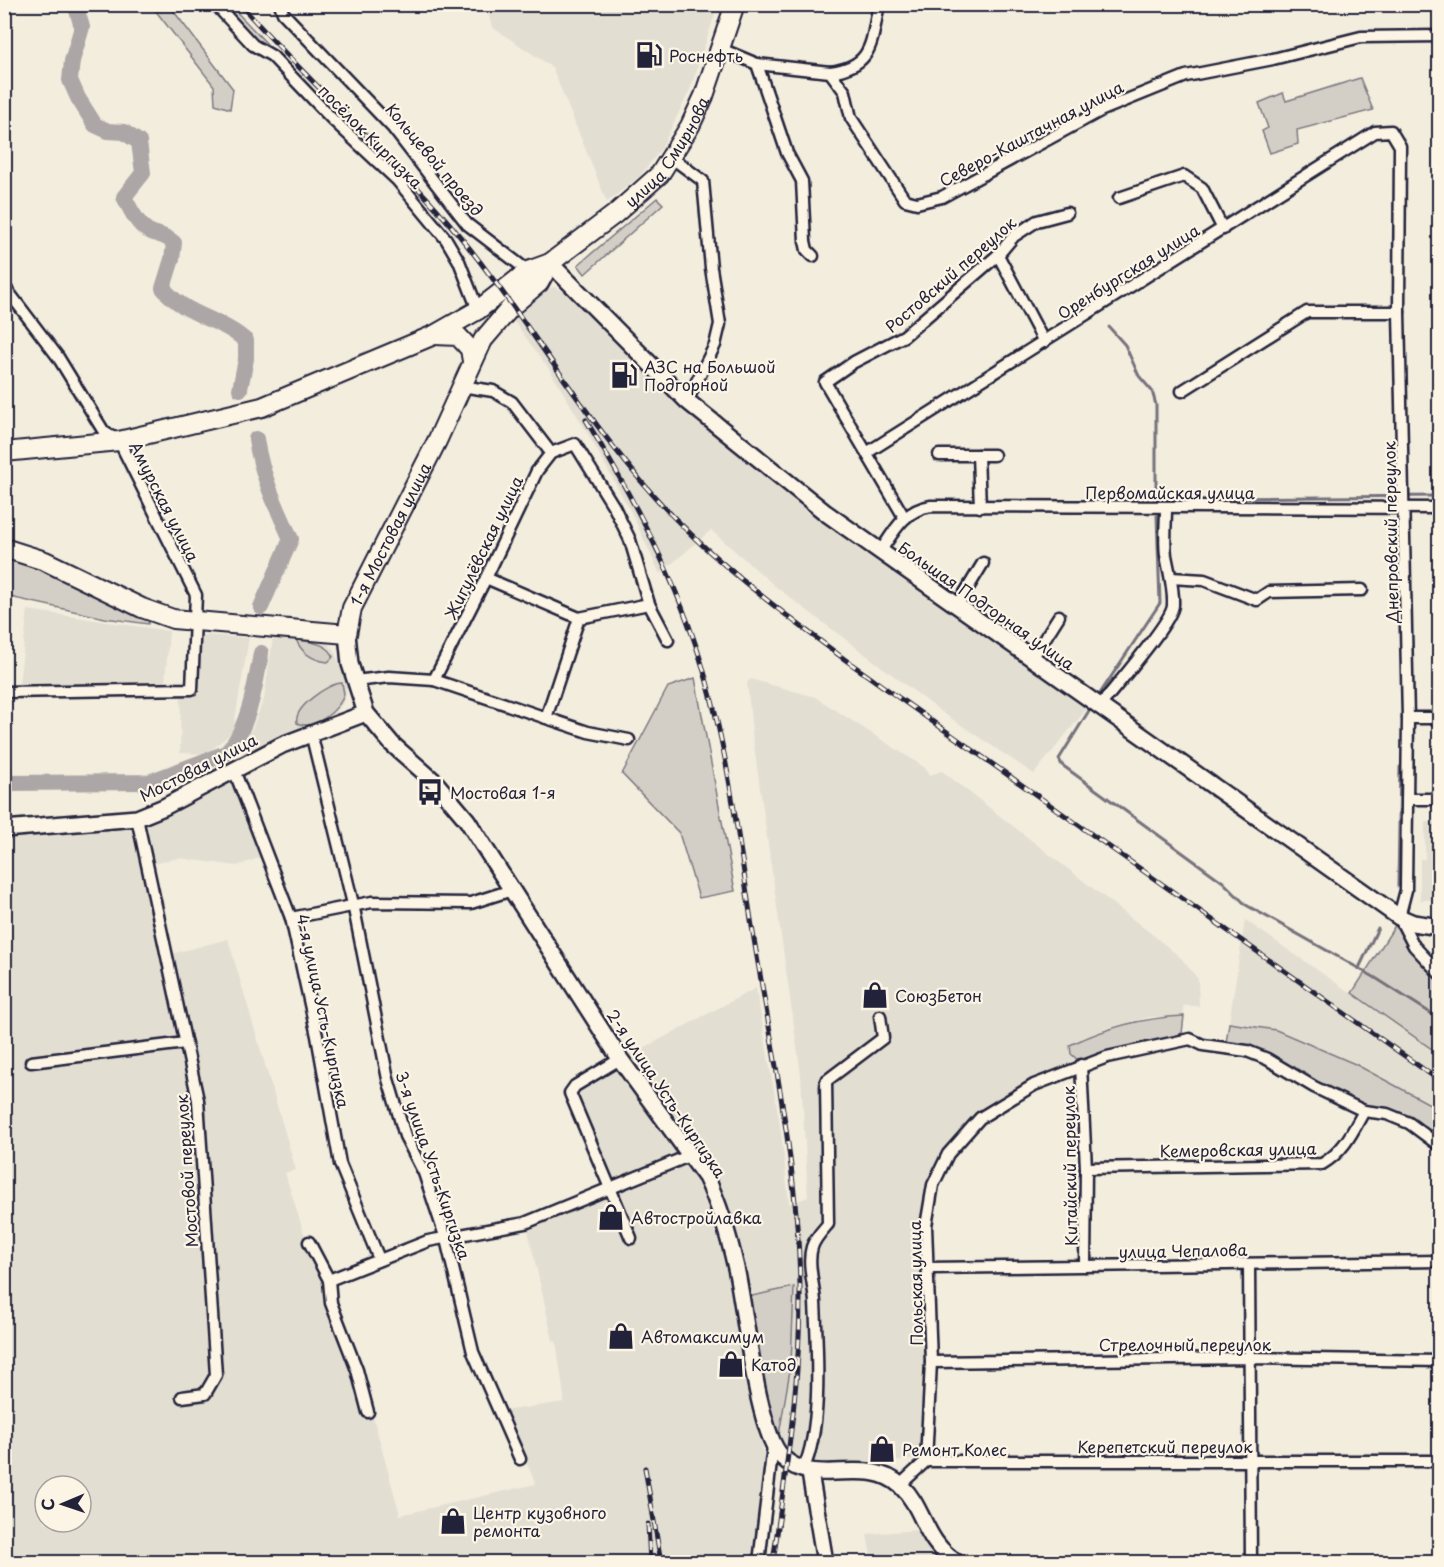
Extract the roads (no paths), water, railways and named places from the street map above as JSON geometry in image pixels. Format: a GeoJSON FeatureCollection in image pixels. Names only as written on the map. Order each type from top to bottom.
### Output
{"type":"FeatureCollection","features":[{"type":"Feature","properties":{"kind":"main road","name":"улица Смирнова"},"geometry":{"type":"LineString","coordinates":[[550,263],[638,194],[672,158],[704,96],[735,4]]}},
{"type":"Feature","properties":{"kind":"main road"},"geometry":{"type":"LineString","coordinates":[[4,452],[119,441],[262,407],[434,335],[478,310],[528,272],[550,263]]}},
{"type":"Feature","properties":{"kind":"main road","name":"1-я Мостовая улица"},"geometry":{"type":"LineString","coordinates":[[366,713],[348,654],[347,634],[352,608],[472,361],[496,323],[539,283],[550,263]]}},
{"type":"Feature","properties":{"kind":"main road","name":"Большая Подгорная улица"},"geometry":{"type":"LineString","coordinates":[[550,263],[687,401],[818,507],[1399,916],[1413,923],[1440,927]]}},
{"type":"Feature","properties":{"kind":"main road"},"geometry":{"type":"LineString","coordinates":[[434,335],[458,336],[470,349],[472,361]]}},
{"type":"Feature","properties":{"kind":"main road"},"geometry":{"type":"LineString","coordinates":[[4,548],[45,561],[142,608],[173,619],[347,634]]}},
{"type":"Feature","properties":{"kind":"main road","name":"Мостовая улица"},"geometry":{"type":"LineString","coordinates":[[4,829],[136,818],[164,807],[311,733],[366,713]]}},
{"type":"Feature","properties":{"kind":"main road","name":"2-я улица Усть-Киргизка"},"geometry":{"type":"LineString","coordinates":[[366,713],[392,744],[452,800],[513,890],[620,1059],[691,1155],[716,1197],[736,1269],[760,1402],[773,1446]]}},
{"type":"Feature","properties":{"kind":"main road"},"geometry":{"type":"LineString","coordinates":[[773,1446],[788,1462],[807,1471],[867,1471],[881,1474],[904,1490],[931,1540],[942,1553],[956,1563]]}},
{"type":"Feature","properties":{"kind":"main road"},"geometry":{"type":"LineString","coordinates":[[807,1471],[825,1563]]}},
{"type":"Feature","properties":{"kind":"street","name":"посёлок Киргизка"},"geometry":{"type":"LineString","coordinates":[[215,4],[253,45],[272,56],[332,119],[398,180],[446,239],[459,261],[478,310]]}},
{"type":"Feature","properties":{"kind":"street","name":"Кольцевой проезд"},"geometry":{"type":"LineString","coordinates":[[280,4],[283,13],[392,126],[467,224],[528,272]]}},
{"type":"Feature","properties":{"kind":"street"},"geometry":{"type":"LineString","coordinates":[[721,49],[757,64],[830,72],[849,69],[865,57],[879,4]]}},
{"type":"Feature","properties":{"kind":"street","name":"Северо-Каштачная улица"},"geometry":{"type":"LineString","coordinates":[[830,72],[845,92],[851,118],[906,200],[917,203],[942,197],[1102,110],[1186,76],[1274,59],[1361,37],[1440,36]]}},
{"type":"Feature","properties":{"kind":"street"},"geometry":{"type":"LineString","coordinates":[[757,64],[787,153],[802,181],[805,241],[807,250],[813,256]]}},
{"type":"Feature","properties":{"kind":"street","name":"Оренбургская улица"},"geometry":{"type":"LineString","coordinates":[[868,452],[1375,132],[1391,131],[1400,146]]}},
{"type":"Feature","properties":{"kind":"street","name":"Днепровский переулок"},"geometry":{"type":"LineString","coordinates":[[1399,916],[1406,890],[1408,718],[1399,312],[1400,146]]}},
{"type":"Feature","properties":{"kind":"street"},"geometry":{"type":"LineString","coordinates":[[672,158],[703,181],[711,268],[720,324],[715,345],[687,401]]}},
{"type":"Feature","properties":{"kind":"street"},"geometry":{"type":"LineString","coordinates":[[1119,198],[1184,176],[1202,188],[1223,229]]}},
{"type":"Feature","properties":{"kind":"street","name":"Ростовский переулок"},"geometry":{"type":"LineString","coordinates":[[868,452],[825,382],[854,362],[871,356],[904,336],[998,255],[1014,236],[1037,221],[1067,213]]}},
{"type":"Feature","properties":{"kind":"street"},"geometry":{"type":"LineString","coordinates":[[998,255],[1044,342]]}},
{"type":"Feature","properties":{"kind":"street","name":"Амурская улица"},"geometry":{"type":"LineString","coordinates":[[4,286],[58,357],[105,432],[119,441],[196,595],[192,689],[4,692]]}},
{"type":"Feature","properties":{"kind":"street"},"geometry":{"type":"LineString","coordinates":[[1182,391],[1307,312],[1399,312]]}},
{"type":"Feature","properties":{"kind":"street"},"geometry":{"type":"LineString","coordinates":[[461,386],[493,391],[512,402],[551,453],[575,444],[614,507],[630,540],[649,604],[668,640]]}},
{"type":"Feature","properties":{"kind":"street"},"geometry":{"type":"LineString","coordinates":[[868,452],[904,517],[880,552]]}},
{"type":"Feature","properties":{"kind":"street","name":"Жигулёвская улица"},"geometry":{"type":"LineString","coordinates":[[434,680],[537,471],[551,453]]}},
{"type":"Feature","properties":{"kind":"street"},"geometry":{"type":"LineString","coordinates":[[939,455],[994,455]]}},
{"type":"Feature","properties":{"kind":"street"},"geometry":{"type":"LineString","coordinates":[[978,456],[980,507]]}},
{"type":"Feature","properties":{"kind":"street","name":"Первомайская улица"},"geometry":{"type":"LineString","coordinates":[[904,517],[916,510],[931,506],[1166,508],[1405,506],[1440,508]]}},
{"type":"Feature","properties":{"kind":"street"},"geometry":{"type":"LineString","coordinates":[[1100,706],[1131,665],[1161,631],[1173,608],[1171,578],[1166,553],[1166,508]]}},
{"type":"Feature","properties":{"kind":"street"},"geometry":{"type":"LineString","coordinates":[[957,606],[983,563]]}},
{"type":"Feature","properties":{"kind":"street"},"geometry":{"type":"LineString","coordinates":[[486,578],[579,618],[649,604]]}},
{"type":"Feature","properties":{"kind":"street"},"geometry":{"type":"LineString","coordinates":[[1171,578],[1204,580],[1257,600],[1269,592],[1362,590]]}},
{"type":"Feature","properties":{"kind":"street"},"geometry":{"type":"LineString","coordinates":[[1033,657],[1059,616]]}},
{"type":"Feature","properties":{"kind":"street"},"geometry":{"type":"LineString","coordinates":[[546,718],[579,618]]}},
{"type":"Feature","properties":{"kind":"street"},"geometry":{"type":"LineString","coordinates":[[355,681],[389,677],[434,680],[588,732],[629,740]]}},
{"type":"Feature","properties":{"kind":"street"},"geometry":{"type":"LineString","coordinates":[[1408,718],[1440,718]]}},
{"type":"Feature","properties":{"kind":"street","name":"3-я улица Усть-Киргизка"},"geometry":{"type":"LineString","coordinates":[[311,733],[353,904],[388,1079],[405,1136],[424,1173],[446,1239],[473,1352],[520,1459]]}},
{"type":"Feature","properties":{"kind":"street","name":"4-я улица Усть-Киргизка"},"geometry":{"type":"LineString","coordinates":[[234,770],[291,918],[317,1036],[340,1164],[379,1259]]}},
{"type":"Feature","properties":{"kind":"street"},"geometry":{"type":"LineString","coordinates":[[1407,798],[1440,799]]}},
{"type":"Feature","properties":{"kind":"street","name":"Мостовой переулок"},"geometry":{"type":"LineString","coordinates":[[136,818],[198,1100],[216,1375],[205,1394],[182,1397]]}},
{"type":"Feature","properties":{"kind":"street"},"geometry":{"type":"LineString","coordinates":[[291,918],[353,904],[394,901],[456,905],[487,900],[513,890]]}},
{"type":"Feature","properties":{"kind":"street"},"geometry":{"type":"LineString","coordinates":[[1399,916],[1414,946],[1440,974]]}},
{"type":"Feature","properties":{"kind":"street"},"geometry":{"type":"LineString","coordinates":[[807,1471],[813,1448],[814,1418],[815,1302],[811,1253],[815,1240],[828,1224],[826,1081],[883,1038],[880,1016]]}},
{"type":"Feature","properties":{"kind":"street","name":"Польская улица"},"geometry":{"type":"LineString","coordinates":[[926,1461],[932,1362],[926,1226],[933,1185],[948,1154],[980,1119],[1034,1085],[1081,1065],[1190,1039],[1203,1045],[1247,1051],[1364,1111],[1387,1114],[1408,1123],[1440,1146]]}},
{"type":"Feature","properties":{"kind":"street"},"geometry":{"type":"LineString","coordinates":[[31,1062],[185,1043]]}},
{"type":"Feature","properties":{"kind":"street"},"geometry":{"type":"LineString","coordinates":[[620,1059],[575,1086],[570,1093],[631,1238]]}},
{"type":"Feature","properties":{"kind":"street","name":"Китайский переулок"},"geometry":{"type":"LineString","coordinates":[[1081,1065],[1086,1167],[1085,1266]]}},
{"type":"Feature","properties":{"kind":"street","name":"Кемеровская улица"},"geometry":{"type":"LineString","coordinates":[[1086,1167],[1322,1164],[1345,1146],[1364,1111]]}},
{"type":"Feature","properties":{"kind":"street"},"geometry":{"type":"LineString","coordinates":[[329,1280],[428,1241],[525,1222],[691,1155]]}},
{"type":"Feature","properties":{"kind":"street"},"geometry":{"type":"LineString","coordinates":[[309,1242],[329,1280],[331,1303],[357,1370],[368,1412]]}},
{"type":"Feature","properties":{"kind":"street","name":"улица Чепалова"},"geometry":{"type":"LineString","coordinates":[[927,1268],[1440,1261]]}},
{"type":"Feature","properties":{"kind":"street"},"geometry":{"type":"LineString","coordinates":[[1249,1264],[1251,1563]]}},
{"type":"Feature","properties":{"kind":"street","name":"Стрелочный переулок"},"geometry":{"type":"LineString","coordinates":[[932,1362],[1251,1358],[1440,1361]]}},
{"type":"Feature","properties":{"kind":"street","name":"2-я улица Усть-Киргизка"},"geometry":{"type":"LineString","coordinates":[[759,1563],[773,1446]]}},
{"type":"Feature","properties":{"kind":"street"},"geometry":{"type":"LineString","coordinates":[[904,1490],[926,1461]]}},
{"type":"Feature","properties":{"kind":"street","name":"Керепетский переулок"},"geometry":{"type":"LineString","coordinates":[[926,1461],[1440,1461]]}},
{"type":"Feature","properties":{"kind":"waterway"},"geometry":{"type":"LineString","coordinates":[[75,4],[82,27],[72,61],[70,80],[95,125],[108,131],[124,132],[139,142],[143,173],[124,197],[143,227],[174,243],[172,259],[163,288],[182,305],[226,327],[246,341],[246,359],[240,389]]}},
{"type":"Feature","properties":{"kind":"waterway"},"geometry":{"type":"LineString","coordinates":[[1109,327],[1125,345],[1139,376],[1152,391],[1156,405],[1156,501]]}},
{"type":"Feature","properties":{"kind":"waterway"},"geometry":{"type":"LineString","coordinates":[[256,439],[265,477],[291,539],[261,607]]}},
{"type":"Feature","properties":{"kind":"waterway"},"geometry":{"type":"LineString","coordinates":[[1214,498],[1440,496]]}},
{"type":"Feature","properties":{"kind":"waterway"},"geometry":{"type":"LineString","coordinates":[[1156,499],[1199,499]]}},
{"type":"Feature","properties":{"kind":"waterway"},"geometry":{"type":"LineString","coordinates":[[1099,695],[1160,603],[1157,516]]}},
{"type":"Feature","properties":{"kind":"waterway"},"geometry":{"type":"LineString","coordinates":[[4,783],[149,782],[226,753],[234,744],[245,720],[254,692],[261,653]]}},
{"type":"Feature","properties":{"kind":"waterway"},"geometry":{"type":"LineString","coordinates":[[1090,709],[1059,759],[1062,765],[1223,882],[1246,905],[1374,977],[1440,1019]]}},
{"type":"Feature","properties":{"kind":"waterway"},"geometry":{"type":"LineString","coordinates":[[1398,886],[1400,767]]}},
{"type":"Feature","properties":{"kind":"waterway"},"geometry":{"type":"LineString","coordinates":[[1359,968],[1378,928]]}},
{"type":"Feature","properties":{"kind":"railway"},"geometry":{"type":"LineString","coordinates":[[240,4],[435,207],[492,278],[597,426],[625,461],[654,496],[722,563],[847,661],[1440,1081]]}},
{"type":"Feature","properties":{"kind":"railway"},"geometry":{"type":"LineString","coordinates":[[586,420],[646,526],[683,609],[715,711],[737,825],[790,1155],[798,1242],[800,1286],[798,1355],[788,1459],[773,1562]]}},
{"type":"Feature","properties":{"kind":"railway"},"geometry":{"type":"LineString","coordinates":[[645,1468],[661,1562]]}},
{"type":"Feature","properties":{"kind":"railway"},"geometry":{"type":"LineString","coordinates":[[648,1524],[650,1562]]}},
{"type":"Feature","properties":{"kind":"place","name":"Роснефть"},"geometry":{"type":"Point","coordinates":[649,55]}},
{"type":"Feature","properties":{"kind":"place","name":"АЗС на Большой Подгорной"},"geometry":{"type":"Point","coordinates":[624,375]}},
{"type":"Feature","properties":{"kind":"place","name":"Мостовая 1-я"},"geometry":{"type":"Point","coordinates":[430,792]}},
{"type":"Feature","properties":{"kind":"place","name":"СоюзБетон"},"geometry":{"type":"Point","coordinates":[875,995]}},
{"type":"Feature","properties":{"kind":"place","name":"Автостройлавка"},"geometry":{"type":"Point","coordinates":[611,1217]}},
{"type":"Feature","properties":{"kind":"place","name":"Автомаксимум"},"geometry":{"type":"Point","coordinates":[621,1336]}},
{"type":"Feature","properties":{"kind":"place","name":"Катод"},"geometry":{"type":"Point","coordinates":[731,1364]}},
{"type":"Feature","properties":{"kind":"place","name":"Ремонт Колес"},"geometry":{"type":"Point","coordinates":[882,1449]}},
{"type":"Feature","properties":{"kind":"place","name":"Центр кузовного ремонта"},"geometry":{"type":"Point","coordinates":[453,1521]}}]}
